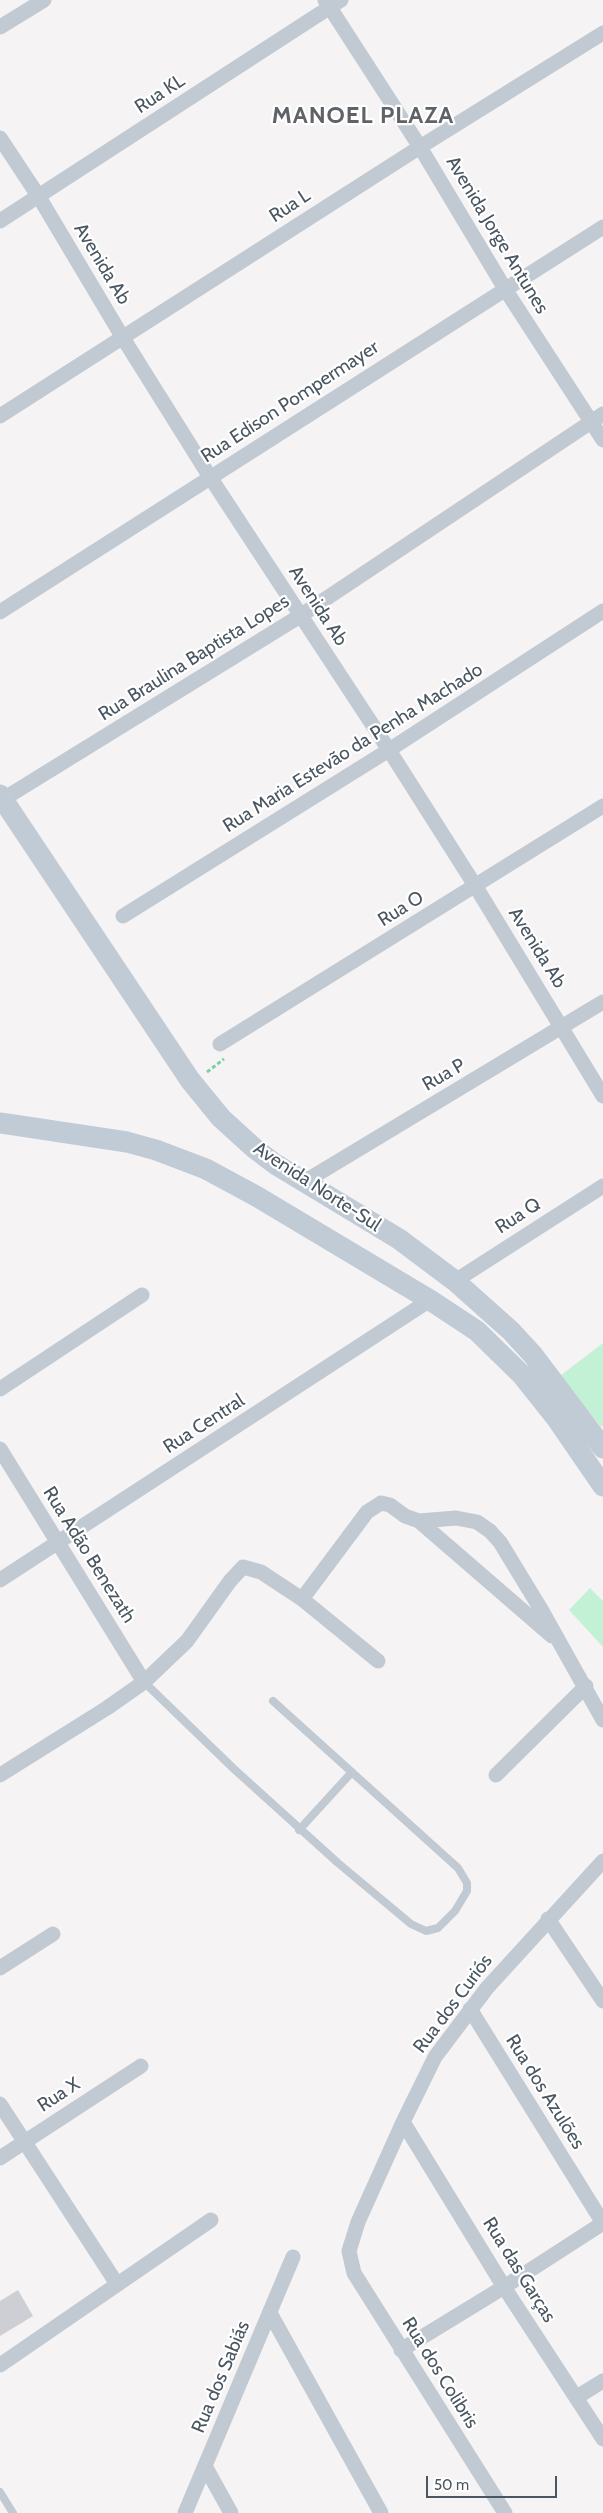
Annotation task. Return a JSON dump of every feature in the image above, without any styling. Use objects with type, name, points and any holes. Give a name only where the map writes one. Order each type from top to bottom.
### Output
[{"type":"main road","name":"Avenida Norte-Sul","points":[[1,798],[203,1098],[236,1133],[275,1164],[399,1239],[455,1280],[511,1331],[533,1355],[603,1448]]},
{"type":"main road","name":"Avenida Norte-Sul","points":[[0,1123],[126,1142],[206,1169],[256,1196],[430,1300],[477,1331],[522,1376],[556,1419],[603,1486]]},
{"type":"street","points":[[0,27],[44,0]]},
{"type":"street","name":"Avenida Jorge Antunes","points":[[332,2],[505,289],[597,418],[603,440]]},
{"type":"street","name":"Rua KL","points":[[0,221],[332,2]]},
{"type":"street","name":"Rua L","points":[[0,416],[420,146],[603,33]]},
{"type":"street","name":"Avenida Ab","points":[[0,138],[39,197],[123,338],[210,477],[389,750],[476,887],[603,1096]]},
{"type":"street","name":"Rua Edison Pompermayer","points":[[0,612],[603,227]]},
{"type":"street","name":"Rua Braulina Baptista Lopes","points":[[1,798],[300,616],[597,418]]},
{"type":"street","name":"Rua Maria Estevão da Penha Machado","points":[[123,916],[389,750],[603,611]]},
{"type":"street","name":"Rua O","points":[[220,1044],[476,887],[603,806]]},
{"type":"street","name":"Rua P","points":[[304,1182],[563,1028],[603,1002]]},
{"type":"street","name":"Rua Q","points":[[455,1280],[603,1186]]},
{"type":"street","points":[[0,1389],[142,1295]]},
{"type":"street","name":"Rua Central","points":[[0,1580],[430,1300]]},
{"type":"street","name":"Rua Adão Benezath","points":[[0,1449],[144,1682]]},
{"type":"street","points":[[302,1600],[367,1512],[381,1503],[390,1505],[405,1516],[419,1522],[561,1643]]},
{"type":"street","points":[[419,1522],[456,1518],[469,1519],[490,1531],[500,1542],[561,1643],[603,1720]]},
{"type":"street","points":[[0,1775],[107,1708],[144,1682],[186,1641],[230,1581],[243,1567],[260,1572],[302,1600],[378,1661]]},
{"type":"street","points":[[496,1775],[586,1686]]},
{"type":"street","name":"Rua dos Curiós","points":[[349,2251],[358,2222],[402,2122],[436,2057],[470,2009],[548,1919],[603,1861]]},
{"type":"street","points":[[548,1919],[603,2001]]},
{"type":"street","points":[[0,1968],[53,1934]]},
{"type":"street","name":"Rua dos Azulões","points":[[470,2009],[603,2223]]},
{"type":"street","name":"Rua X","points":[[0,2158],[141,2066]]},
{"type":"street","points":[[0,2104],[117,2284]]},
{"type":"street","name":"Rua das Garças","points":[[402,2122],[504,2287],[603,2439]]},
{"type":"street","points":[[0,2365],[211,2220]]},
{"type":"street","points":[[401,2350],[603,2223]]},
{"type":"street","name":"Rua dos Colibris","points":[[349,2251],[354,2273],[505,2513]]},
{"type":"street","name":"Rua dos Sabiás","points":[[185,2513],[293,2257]]},
{"type":"street","points":[[270,2313],[381,2513]]},
{"type":"street","points":[[577,2398],[603,2381]]},
{"type":"street","points":[[205,2466],[231,2513]]},
{"type":"lane","points":[[144,1682],[299,1830],[419,1928],[433,1930],[455,1911],[467,1891],[467,1882],[458,1868],[273,1701]]},
{"type":"lane","points":[[299,1830],[352,1772]]},
{"type":"lane","points":[[0,2492],[12,2513]]},
{"type":"path","points":[[192,1082],[228,1057],[220,1044]]},
{"type":"green space","points":[[603,1343],[603,1426],[601,1427],[560,1376]]},
{"type":"green space","points":[[590,1588],[603,1601],[603,1647],[569,1610]]},
{"type":"building","points":[[18,2290],[33,2316],[0,2336],[0,2301]]},
{"type":"district","name":"MANOEL PLAZA","points":[[363,116]]}]
